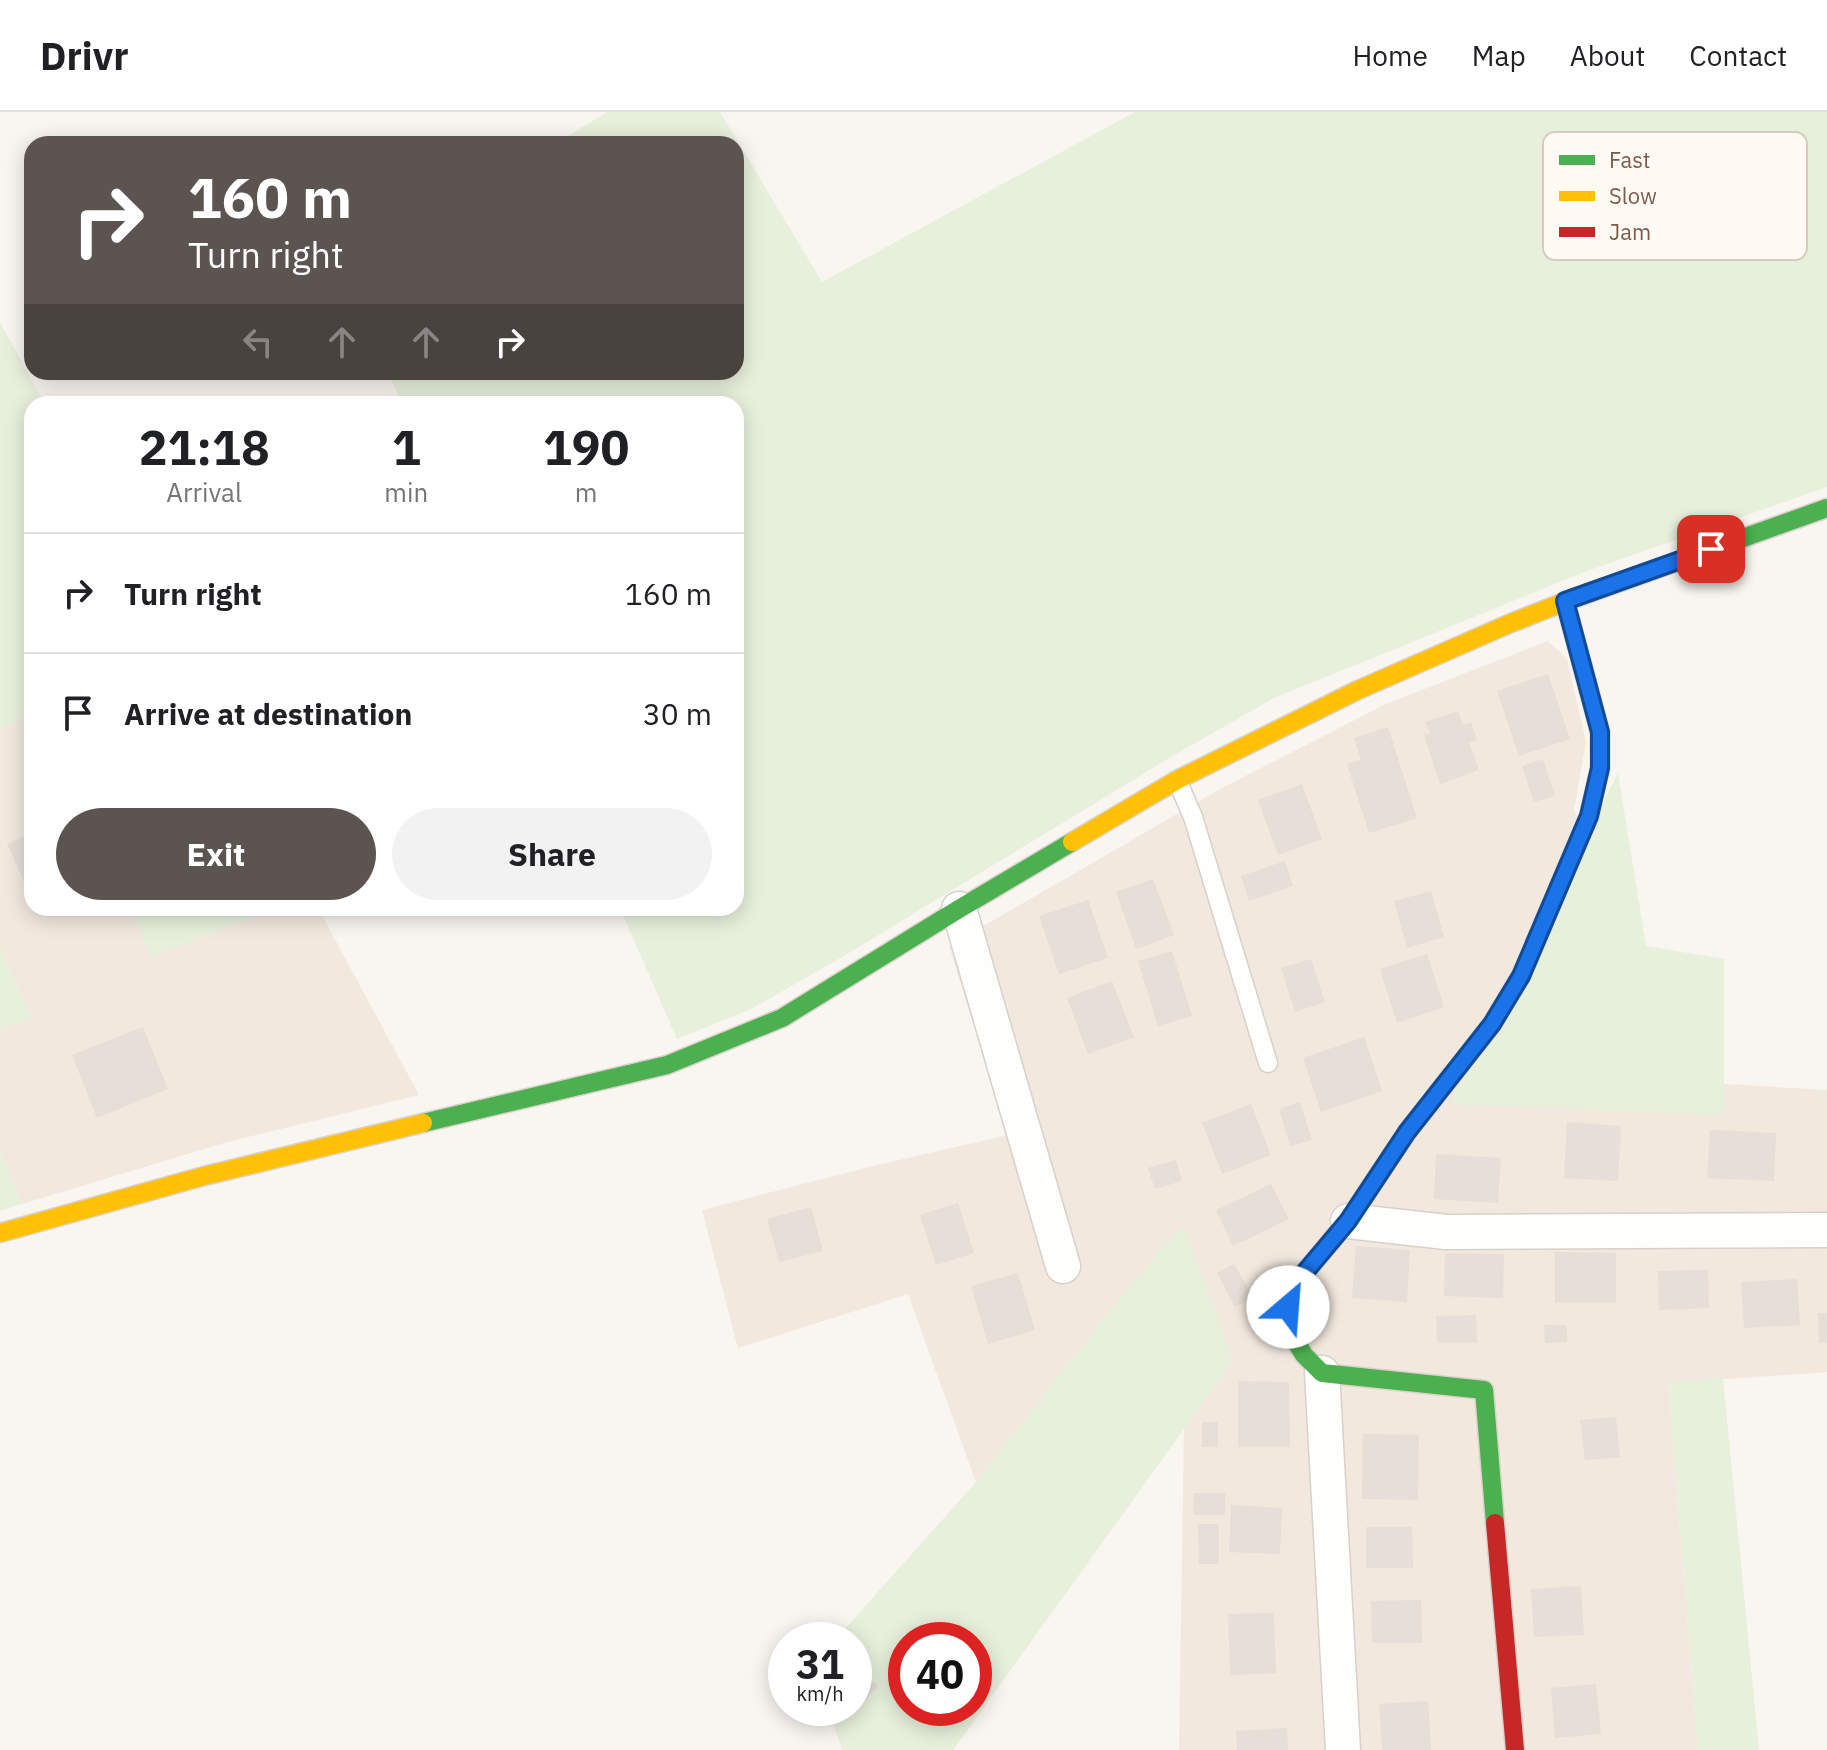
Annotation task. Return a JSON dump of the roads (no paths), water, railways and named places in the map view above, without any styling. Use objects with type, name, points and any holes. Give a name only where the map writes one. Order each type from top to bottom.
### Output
[{"type":"street","points":[[0,1233],[204,1176],[667,1065],[782,1018],[1177,780],[1358,690],[1565,601],[1827,508]]},
{"type":"street","points":[[1515,1750],[1484,1390],[1322,1373],[1304,1355],[1285,1324],[1290,1290],[1348,1221],[1407,1132],[1492,1024],[1521,976],[1589,816],[1600,768],[1600,732],[1565,601]]},
{"type":"street","points":[[959,909],[1063,1266]]},
{"type":"street","points":[[1348,1221],[1446,1232],[1827,1230]]},
{"type":"street","points":[[1322,1373],[1343,1750]]},
{"type":"lane","points":[[1177,780],[1193,817],[1268,1063]]}]
